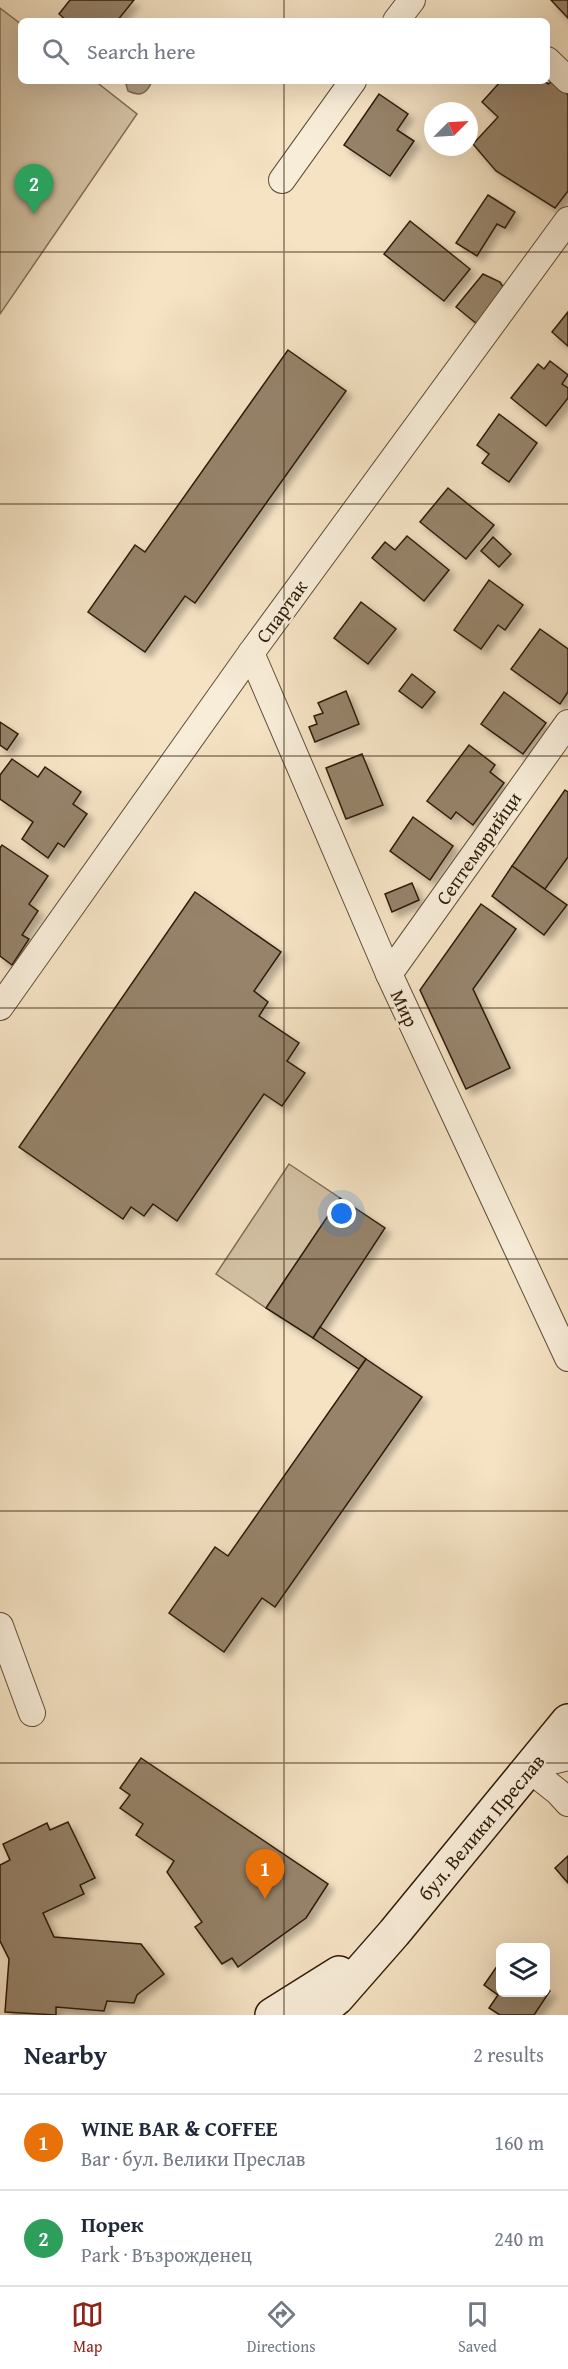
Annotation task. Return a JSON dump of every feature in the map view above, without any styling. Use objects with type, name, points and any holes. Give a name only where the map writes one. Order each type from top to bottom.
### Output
[{"type":"main road","name":"бул. Велики Преслав","points":[[329,2009],[568,1721]]},
{"type":"main road","name":"бул. Велики Преслав","points":[[272,2015],[334,1976],[394,1933]]},
{"type":"street","points":[[398,18],[412,0]]},
{"type":"street","points":[[550,63],[568,80]]},
{"type":"street","points":[[282,180],[351,84]]},
{"type":"street","name":"Спартак","points":[[0,1007],[251,653],[568,220]]},
{"type":"street","name":"Мир","points":[[251,653],[389,974],[568,1358]]},
{"type":"street","name":"Септемврийци","points":[[389,974],[568,723]]},
{"type":"street","points":[[0,1626],[32,1713]]},
{"type":"street","points":[[530,1768],[568,1757]]},
{"type":"street","points":[[530,1768],[568,1803]]},
{"type":"shaded area","points":[[0,8],[18,22],[18,84],[99,84],[137,114],[0,314]]},
{"type":"shaded area","points":[[126,84],[150,84],[148,89],[140,94],[128,91]]},
{"type":"shaded area","points":[[289,1164],[340,1198],[266,1308],[216,1274]]},
{"type":"building","points":[[70,0],[134,0],[119,18],[64,18],[59,14]]},
{"type":"building","points":[[551,0],[568,0],[568,18]]},
{"type":"building","points":[[555,80],[568,95],[568,191],[555,208],[496,171],[478,150],[478,139],[498,117],[482,102],[498,84],[550,84]]},
{"type":"building","points":[[379,94],[408,114],[397,130],[414,141],[390,176],[344,145]]},
{"type":"building","points":[[488,195],[515,212],[505,228],[497,224],[477,256],[456,243]]},
{"type":"building","points":[[410,221],[470,269],[444,301],[384,254]]},
{"type":"building","points":[[483,274],[500,282],[505,290],[477,324],[456,307]]},
{"type":"building","points":[[568,312],[568,346],[552,332]]},
{"type":"building","points":[[288,350],[346,391],[195,603],[185,596],[145,652],[88,612],[135,545],[145,552]]},
{"type":"building","points":[[550,361],[568,375],[562,384],[568,388],[568,398],[546,426],[511,398],[538,364],[544,369]]},
{"type":"building","points":[[499,414],[537,443],[509,482],[482,463],[489,454],[477,445]]},
{"type":"building","points":[[448,488],[494,525],[466,559],[420,522]]},
{"type":"building","points":[[407,536],[449,570],[424,601],[372,558],[385,542],[395,550]]},
{"type":"building","points":[[493,537],[511,554],[499,567],[481,551]]},
{"type":"building","points":[[489,580],[523,605],[505,630],[498,625],[481,649],[454,630]]},
{"type":"building","points":[[361,602],[396,629],[368,664],[334,638]]},
{"type":"building","points":[[540,629],[568,649],[568,692],[560,704],[511,669]]},
{"type":"building","points":[[412,674],[435,692],[422,708],[399,691]]},
{"type":"building","points":[[346,691],[359,724],[315,742],[309,727],[317,724],[314,716],[323,713],[318,703]]},
{"type":"building","points":[[504,692],[546,723],[523,754],[481,724]]},
{"type":"building","points":[[0,722],[18,734],[7,750],[0,745]]},
{"type":"building","points":[[469,745],[495,765],[490,772],[504,783],[473,825],[456,812],[451,819],[427,801]]},
{"type":"building","points":[[362,754],[383,805],[346,819],[326,768]]},
{"type":"building","points":[[12,759],[38,777],[45,767],[81,792],[73,804],[87,814],[64,847],[58,843],[48,858],[22,839],[33,822],[0,799],[0,775]]},
{"type":"building","points":[[565,790],[568,792],[568,857],[545,889],[512,866]]},
{"type":"building","points":[[413,817],[453,846],[430,880],[390,851]]},
{"type":"building","points":[[2,845],[48,876],[29,904],[38,911],[22,935],[29,939],[12,965],[0,956],[0,848]]},
{"type":"building","points":[[512,866],[567,905],[544,935],[492,896]]},
{"type":"building","points":[[412,883],[419,900],[392,912],[385,894]]},
{"type":"building","points":[[195,892],[281,952],[254,991],[268,1002],[259,1016],[299,1043],[287,1061],[305,1073],[282,1106],[264,1094],[177,1221],[153,1204],[144,1216],[131,1207],[123,1219],[19,1147]]},
{"type":"building","points":[[481,904],[516,929],[473,989],[510,1068],[466,1089],[420,990]]},
{"type":"building","points":[[340,1198],[385,1228],[313,1338],[266,1308]]},
{"type":"building","points":[[320,1327],[366,1359],[359,1369],[313,1338]]},
{"type":"building","points":[[366,1359],[422,1397],[275,1607],[262,1598],[224,1652],[169,1613],[215,1547],[228,1556]]},
{"type":"building","points":[[141,1758],[328,1884],[306,1918],[238,1967],[232,1958],[222,1964],[195,1927],[202,1922],[167,1872],[174,1861],[136,1835],[143,1824],[120,1808],[130,1795],[120,1788]]},
{"type":"building","points":[[68,1822],[95,1878],[80,1885],[84,1894],[43,1913],[54,1937],[141,1944],[164,1974],[137,1995],[134,2003],[107,2001],[104,2011],[56,2007],[56,2015],[5,2012],[9,1959],[0,1941],[0,1865],[10,1860],[3,1844],[47,1823],[50,1830]]},
{"type":"building","points":[[568,1856],[568,1883],[555,1868]]},
{"type":"building","points":[[496,1968],[496,1994],[484,1985]]},
{"type":"building","points":[[497,1997],[546,1997],[534,2015],[500,2015],[489,2008]]},
{"type":"place","name":"Порек","points":[[34,214]]},
{"type":"place","name":"WINE BAR & COFFEE","points":[[265,1899]]}]
